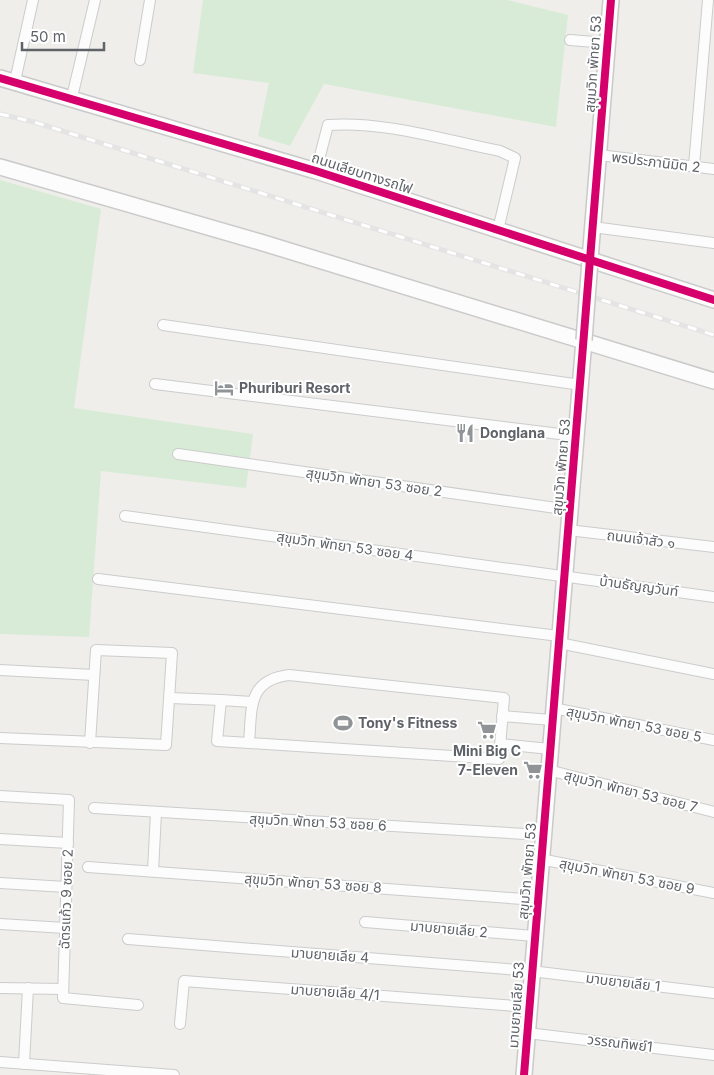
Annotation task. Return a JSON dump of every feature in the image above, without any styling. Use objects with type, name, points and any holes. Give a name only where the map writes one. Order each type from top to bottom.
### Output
[{"type":"street","points":[[7,79],[33,0]]},
{"type":"street","points":[[72,97],[95,0]]},
{"type":"street","points":[[140,60],[150,0]]},
{"type":"street","name":"สุขุมวิท พัทยา 53","points":[[534,936],[581,384],[611,0]]},
{"type":"street","points":[[694,166],[708,0]]},
{"type":"street","points":[[570,40],[607,44]]},
{"type":"street","name":"ถนนเลียบทางรถไฟ","points":[[7,79],[316,171],[714,300]]},
{"type":"street","points":[[316,171],[328,125],[354,123],[500,151],[515,158],[498,230]]},
{"type":"street","name":"พรประภานิมิต 2","points":[[599,155],[714,169]]},
{"type":"street","points":[[0,167],[714,380]]},
{"type":"street","points":[[593,227],[714,243]]},
{"type":"street","points":[[163,325],[581,384]]},
{"type":"street","points":[[155,384],[576,436]]},
{"type":"street","name":"สุขุมวิท พัทยา 53 ซอย 2","points":[[178,454],[570,510]]},
{"type":"street","name":"สุขุมวิท พัทยา 53 ซอย 4","points":[[125,516],[564,576]]},
{"type":"street","name":"ถนนเจ้าสัว ๑","points":[[568,530],[714,547]]},
{"type":"street","name":"บ้านธัญญวันท์","points":[[564,576],[714,597]]},
{"type":"street","points":[[98,579],[559,639],[714,674]]},
{"type":"street","points":[[0,738],[166,746],[172,653],[96,650],[90,742]]},
{"type":"street","points":[[0,670],[94,675]]},
{"type":"street","points":[[221,700],[217,741],[499,759],[504,698],[289,675],[278,677],[256,691],[252,702],[249,743]]},
{"type":"street","points":[[170,698],[252,702]]},
{"type":"street","name":"สุขุมวิท พัทยา 53 ซอย 5","points":[[502,716],[552,714],[714,740]]},
{"type":"street","points":[[500,744],[550,749]]},
{"type":"street","name":"สุขุมวิท พัทยา 53 ซอย 7","points":[[548,770],[714,812]]},
{"type":"street","name":"ฉัตรแก้ว 9 ซอย 2","points":[[0,796],[69,800],[63,994]]},
{"type":"street","name":"สุขุมวิท พัทยา 53 ซอย 6","points":[[94,808],[542,835]]},
{"type":"street","points":[[154,871],[156,812]]},
{"type":"street","points":[[0,839],[68,843]]},
{"type":"street","name":"สุขุมวิท พัทยา 53 ซอย 9","points":[[540,859],[714,893]]},
{"type":"street","name":"สุขุมวิท พัทยา 53 ซอย 8","points":[[88,867],[537,900]]},
{"type":"street","points":[[0,883],[66,887]]},
{"type":"street","name":"มาบยายเลีย 2","points":[[365,922],[534,936]]},
{"type":"street","points":[[0,924],[65,928]]},
{"type":"street","name":"มาบยายเลีย 53","points":[[524,1075],[534,936]]},
{"type":"street","name":"มาบยายเลีย 4","points":[[128,939],[531,971]]},
{"type":"street","name":"มาบยายเลีย 1","points":[[531,971],[714,993]]},
{"type":"street","name":"มาบยายเลีย 4/1","points":[[180,1024],[184,981],[529,1007]]},
{"type":"street","points":[[0,988],[28,988],[138,1004]]},
{"type":"street","points":[[24,1064],[28,988]]},
{"type":"street","name":"วรรณทิพย์1","points":[[527,1033],[714,1055]]},
{"type":"street","points":[[0,1062],[174,1075]]},
{"type":"green space","points":[[203,0],[507,0],[568,15],[556,127],[324,84],[290,146],[258,136],[269,83],[193,73]]},
{"type":"green space","points":[[0,180],[101,209],[74,408],[253,434],[246,488],[101,471],[89,637],[0,634]]},
{"type":"railway","points":[[0,114],[34,122],[714,335]]},
{"type":"cycle path","points":[[524,1075],[611,0]]},
{"type":"cycle path","points":[[0,78],[316,171],[714,300]]},
{"type":"place","name":"Phuriburi Resort","points":[[224,388]]},
{"type":"place","name":"Donglana","points":[[465,433]]},
{"type":"place","name":"Tony's Fitness","points":[[343,723]]},
{"type":"place","name":"Mini Big C","points":[[487,730]]},
{"type":"place","name":"7-Eleven","points":[[533,770]]}]
